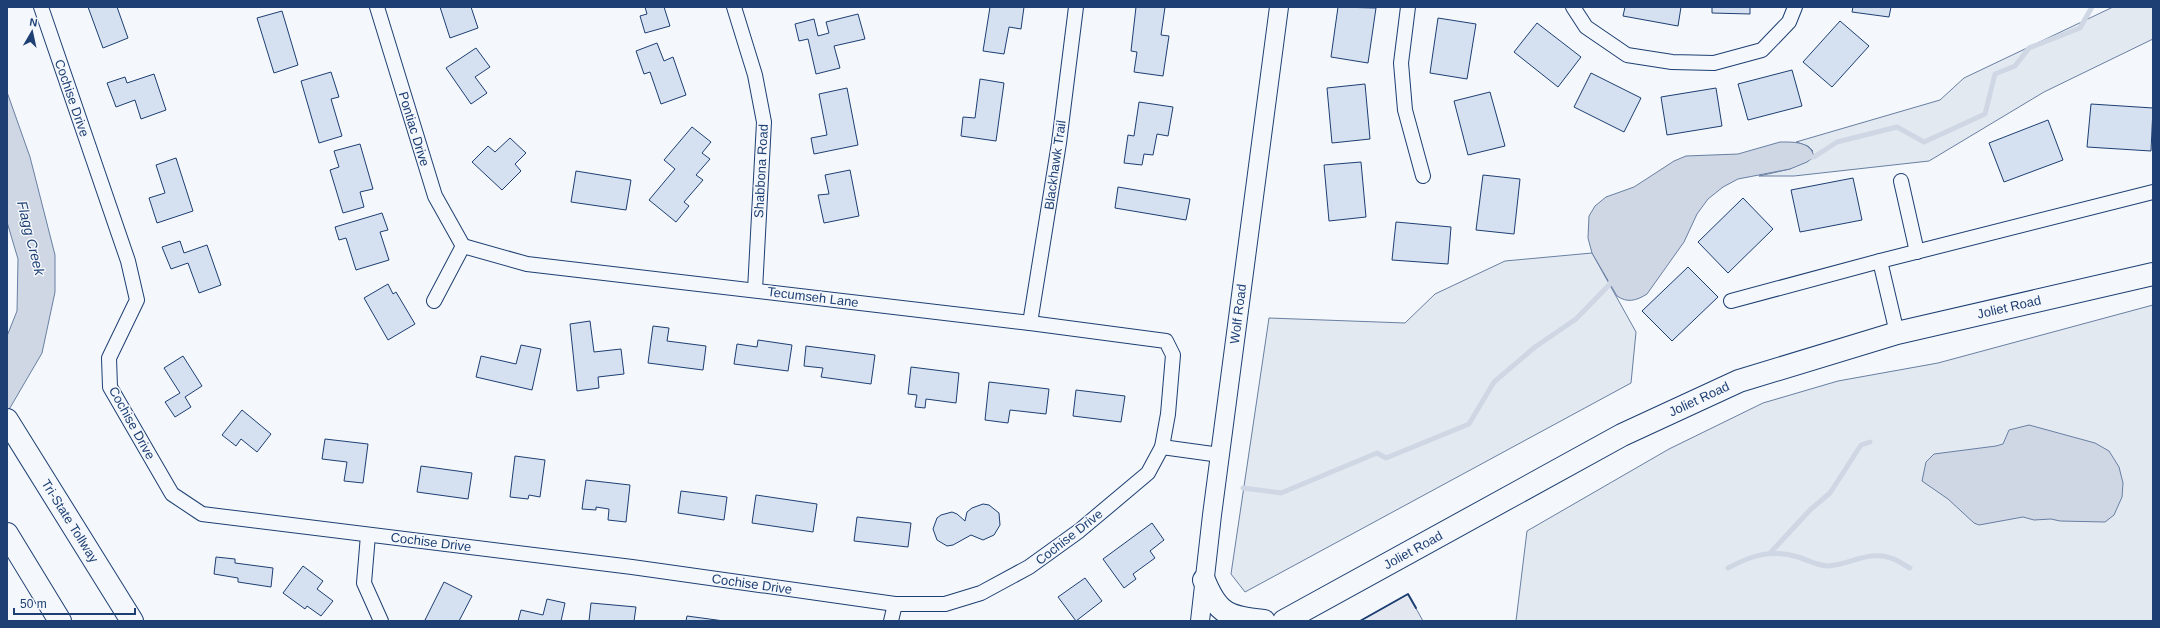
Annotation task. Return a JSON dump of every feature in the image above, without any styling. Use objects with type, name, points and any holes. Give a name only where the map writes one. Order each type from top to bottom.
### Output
[{"type":"main road","name":"Joliet Road","points":[[1284,621],[1622,435],[1739,381],[1897,333],[2153,274]]},
{"type":"main road","name":"Tri-State Tollway","points":[[7,420],[132,621]]},
{"type":"main road","points":[[7,534],[60,621]]},
{"type":"main road","points":[[1204,580],[1217,607],[1230,614],[1264,621]]},
{"type":"street","name":"Cochise Drive","points":[[42,7],[128,261],[137,300],[109,358],[110,387],[172,494],[202,514],[632,567],[895,604],[945,604],[981,592],[1029,567],[1079,531],[1148,473],[1162,447],[1168,414],[1173,356],[1166,341]]},
{"type":"street","name":"Pontiac Drive","points":[[377,7],[435,196],[463,246]]},
{"type":"street","name":"Shabbona Road","points":[[734,7],[755,75],[764,122],[755,290]]},
{"type":"street","name":"Blackhawk Trail","points":[[1030,323],[1059,143],[1076,7]]},
{"type":"street","name":"Wolf Road","points":[[1200,621],[1220,455],[1279,7]]},
{"type":"street","points":[[1408,7],[1401,63],[1405,110],[1423,176]]},
{"type":"street","points":[[1573,7],[1586,27],[1627,55],[1672,62],[1707,63],[1714,63],[1762,50],[1789,22],[1795,7]]},
{"type":"street","points":[[1901,181],[1917,252]]},
{"type":"street","points":[[1731,301],[1880,261],[2153,192]]},
{"type":"street","points":[[434,301],[463,246]]},
{"type":"street","name":"Tecumseh Lane","points":[[463,246],[527,264],[1030,323],[1166,341]]},
{"type":"street","points":[[1880,261],[1897,333]]},
{"type":"street","points":[[1162,447],[1220,455]]},
{"type":"street","points":[[368,535],[364,584],[381,621]]},
{"type":"street","points":[[891,621],[895,604]]},
{"type":"shaded area","points":[[2113,7],[2153,7],[2153,39],[2044,92],[1929,161],[1794,176],[1759,176],[1790,169],[1813,151],[1808,146],[1796,142],[1940,100],[1964,78]]},
{"type":"shaded area","points":[[1592,253],[1636,332],[1631,383],[1245,592],[1231,574],[1269,318],[1405,323],[1435,294],[1505,261]]},
{"type":"shaded area","points":[[2153,305],[2153,621],[1516,621],[1527,531],[1669,449],[1763,403],[1838,381],[1938,363]]},
{"type":"shaded area","points":[[1408,594],[1423,621],[1360,621]]},
{"type":"water","name":"Flagg Creek","points":[[7,92],[30,157],[55,255],[55,292],[42,353],[7,413],[7,336],[17,311],[18,259],[7,222]]},
{"type":"water","points":[[1780,142],[1805,145],[1812,152],[1814,157],[1807,162],[1790,169],[1738,179],[1723,187],[1708,199],[1697,214],[1684,242],[1647,294],[1632,300],[1624,300],[1617,296],[1592,253],[1588,238],[1589,216],[1595,206],[1606,197],[1634,187],[1674,161],[1686,156],[1738,154]]},
{"type":"water","points":[[2029,425],[2095,443],[2109,451],[2119,467],[2123,483],[2122,497],[2114,515],[2105,522],[2060,521],[2051,519],[2034,520],[2023,517],[1979,525],[1974,523],[1948,499],[1922,481],[1926,462],[1934,454],[2003,444],[2009,430]]},
{"type":"building","points":[[88,7],[117,7],[128,38],[103,48]]},
{"type":"building","points":[[440,7],[471,7],[478,28],[450,38]]},
{"type":"building","points":[[645,7],[664,7],[670,26],[645,33],[640,16],[647,14]]},
{"type":"building","points":[[990,7],[1024,7],[1021,29],[1009,27],[1004,54],[983,51]]},
{"type":"building","points":[[1136,7],[1165,7],[1161,35],[1169,36],[1163,76],[1134,72],[1137,52],[1131,51]]},
{"type":"building","points":[[1338,7],[1376,8],[1368,63],[1331,57]]},
{"type":"building","points":[[1625,7],[1681,7],[1678,26],[1623,16]]},
{"type":"building","points":[[1712,7],[1750,7],[1750,14],[1712,13]]},
{"type":"building","points":[[1853,7],[1891,7],[1889,17],[1852,12]]},
{"type":"building","points":[[282,11],[298,65],[274,73],[257,18]]},
{"type":"building","points":[[858,14],[865,39],[834,46],[840,68],[816,74],[808,39],[799,41],[795,24],[814,19],[818,36],[829,33],[826,22]]},
{"type":"building","points":[[1438,18],[1476,24],[1467,79],[1430,73]]},
{"type":"building","points":[[1840,21],[1869,46],[1832,87],[1803,62]]},
{"type":"building","points":[[1537,23],[1581,57],[1558,87],[1514,52]]},
{"type":"building","points":[[657,43],[664,61],[673,57],[686,95],[661,104],[650,72],[644,74],[636,51]]},
{"type":"building","points":[[476,48],[490,67],[475,77],[487,93],[471,104],[446,68]]},
{"type":"building","points":[[1792,70],[1802,106],[1748,120],[1738,84]]},
{"type":"building","points":[[331,72],[339,97],[331,99],[342,136],[319,143],[301,81]]},
{"type":"building","points":[[1591,73],[1641,98],[1624,132],[1574,107]]},
{"type":"building","points":[[154,74],[166,110],[141,119],[135,100],[116,107],[107,83],[125,77],[127,83]]},
{"type":"building","points":[[980,79],[1004,83],[996,141],[961,136],[963,117],[975,118]]},
{"type":"building","points":[[1365,84],[1370,139],[1332,143],[1327,88]]},
{"type":"building","points":[[847,88],[858,145],[814,154],[811,138],[827,135],[819,94]]},
{"type":"building","points":[[1716,88],[1722,126],[1667,135],[1661,97]]},
{"type":"building","points":[[1490,92],[1505,146],[1468,155],[1454,101]]},
{"type":"building","points":[[1139,102],[1173,107],[1168,136],[1157,134],[1153,155],[1144,154],[1142,165],[1124,163],[1128,135],[1134,136]]},
{"type":"building","points":[[2091,104],[2153,108],[2151,151],[2087,147]]},
{"type":"building","points":[[2048,120],[2063,160],[2004,182],[1989,143]]},
{"type":"building","points":[[692,127],[711,142],[702,153],[710,159],[696,175],[703,180],[684,202],[689,206],[676,222],[649,200],[675,169],[664,160]]},
{"type":"building","points":[[510,138],[526,153],[515,164],[521,171],[502,190],[472,162],[488,146],[495,152]]},
{"type":"building","points":[[360,144],[373,189],[360,192],[364,207],[343,213],[330,170],[339,167],[334,151]]},
{"type":"building","points":[[176,158],[193,211],[157,223],[149,198],[165,193],[156,165]]},
{"type":"building","points":[[1361,162],[1366,217],[1329,221],[1324,165]]},
{"type":"building","points":[[850,170],[859,216],[824,223],[818,195],[829,194],[825,175]]},
{"type":"building","points":[[576,171],[631,180],[626,210],[571,202]]},
{"type":"building","points":[[1483,175],[1520,179],[1514,234],[1476,230]]},
{"type":"building","points":[[1853,178],[1862,220],[1800,232],[1791,190]]},
{"type":"building","points":[[1118,187],[1190,199],[1186,220],[1115,208]]},
{"type":"building","points":[[1743,198],[1773,229],[1728,273],[1698,242]]},
{"type":"building","points":[[382,213],[388,230],[380,232],[389,260],[356,270],[346,238],[339,240],[335,227]]},
{"type":"building","points":[[1396,222],[1451,227],[1448,264],[1392,260]]},
{"type":"building","points":[[180,241],[184,253],[207,245],[221,285],[199,293],[188,263],[171,269],[162,247]]},
{"type":"building","points":[[1688,267],[1718,297],[1672,341],[1642,311]]},
{"type":"building","points":[[388,284],[393,294],[396,292],[415,324],[388,340],[364,298]]},
{"type":"building","points":[[590,321],[594,352],[621,349],[624,374],[598,377],[599,388],[577,391],[570,324]]},
{"type":"building","points":[[653,326],[669,328],[667,341],[706,346],[703,370],[648,363]]},
{"type":"building","points":[[758,340],[792,345],[788,371],[734,364],[737,344],[757,347]]},
{"type":"building","points":[[521,345],[541,349],[532,390],[476,377],[481,356],[516,364]]},
{"type":"building","points":[[806,346],[875,355],[871,384],[821,377],[823,368],[804,366]]},
{"type":"building","points":[[183,356],[202,386],[185,397],[191,407],[175,417],[165,402],[180,393],[164,368]]},
{"type":"building","points":[[911,367],[959,373],[956,403],[926,399],[925,408],[915,407],[917,395],[908,394]]},
{"type":"building","points":[[989,382],[1049,389],[1046,414],[1010,410],[1008,423],[985,420]]},
{"type":"building","points":[[1076,390],[1125,396],[1121,422],[1073,416]]},
{"type":"building","points":[[242,410],[271,434],[257,452],[241,439],[236,446],[222,435]]},
{"type":"building","points":[[325,439],[368,444],[363,483],[344,481],[347,462],[322,459]]},
{"type":"building","points":[[515,456],[545,460],[540,497],[529,495],[528,499],[510,497]]},
{"type":"building","points":[[421,466],[472,473],[468,499],[417,492]]},
{"type":"building","points":[[586,480],[630,485],[626,522],[608,520],[609,509],[596,507],[596,510],[582,509]]},
{"type":"building","points":[[681,491],[727,497],[724,520],[678,513]]},
{"type":"building","points":[[756,495],[817,504],[813,532],[752,523]]},
{"type":"building","points":[[983,504],[989,505],[999,513],[1000,525],[994,535],[983,540],[971,535],[953,545],[947,546],[937,540],[933,529],[937,518],[941,515],[952,512],[957,514],[965,521],[967,512],[972,508]]},
{"type":"building","points":[[857,517],[911,523],[908,547],[854,541]]},
{"type":"building","points":[[1152,523],[1164,540],[1150,551],[1155,558],[1133,574],[1136,579],[1124,588],[1103,559]]},
{"type":"building","points":[[216,557],[235,559],[235,563],[273,568],[271,587],[238,582],[238,578],[214,574]]},
{"type":"building","points":[[303,566],[323,581],[317,589],[333,601],[321,616],[307,606],[305,609],[283,593]]},
{"type":"building","points":[[1085,578],[1102,601],[1076,621],[1058,597]]},
{"type":"building","points":[[444,582],[472,596],[459,621],[425,620]]},
{"type":"building","points":[[547,599],[565,603],[561,621],[518,621],[521,610],[543,615]]},
{"type":"building","points":[[591,603],[636,607],[634,621],[589,621]]},
{"type":"building","points":[[687,616],[724,621],[686,621]]},
{"type":"waterway","points":[[1808,157],[1814,157],[1837,142],[1897,127],[1924,142],[1985,114],[1995,74],[2015,66],[2029,48],[2080,28],[2092,7]]},
{"type":"waterway","points":[[1243,488],[1281,493],[1377,453],[1386,458],[1469,424],[1494,382],[1535,347],[1576,319],[1610,284],[1612,279]]},
{"type":"waterway","points":[[1771,552],[1810,510],[1830,493],[1861,445],[1870,442]]},
{"type":"waterway","points":[[1728,568],[1754,557],[1771,554],[1798,557],[1824,566],[1836,565],[1867,557],[1883,556],[1899,561],[1910,568]]},
{"type":"wall","points":[[1360,621],[1408,594],[1416,608]]}]
